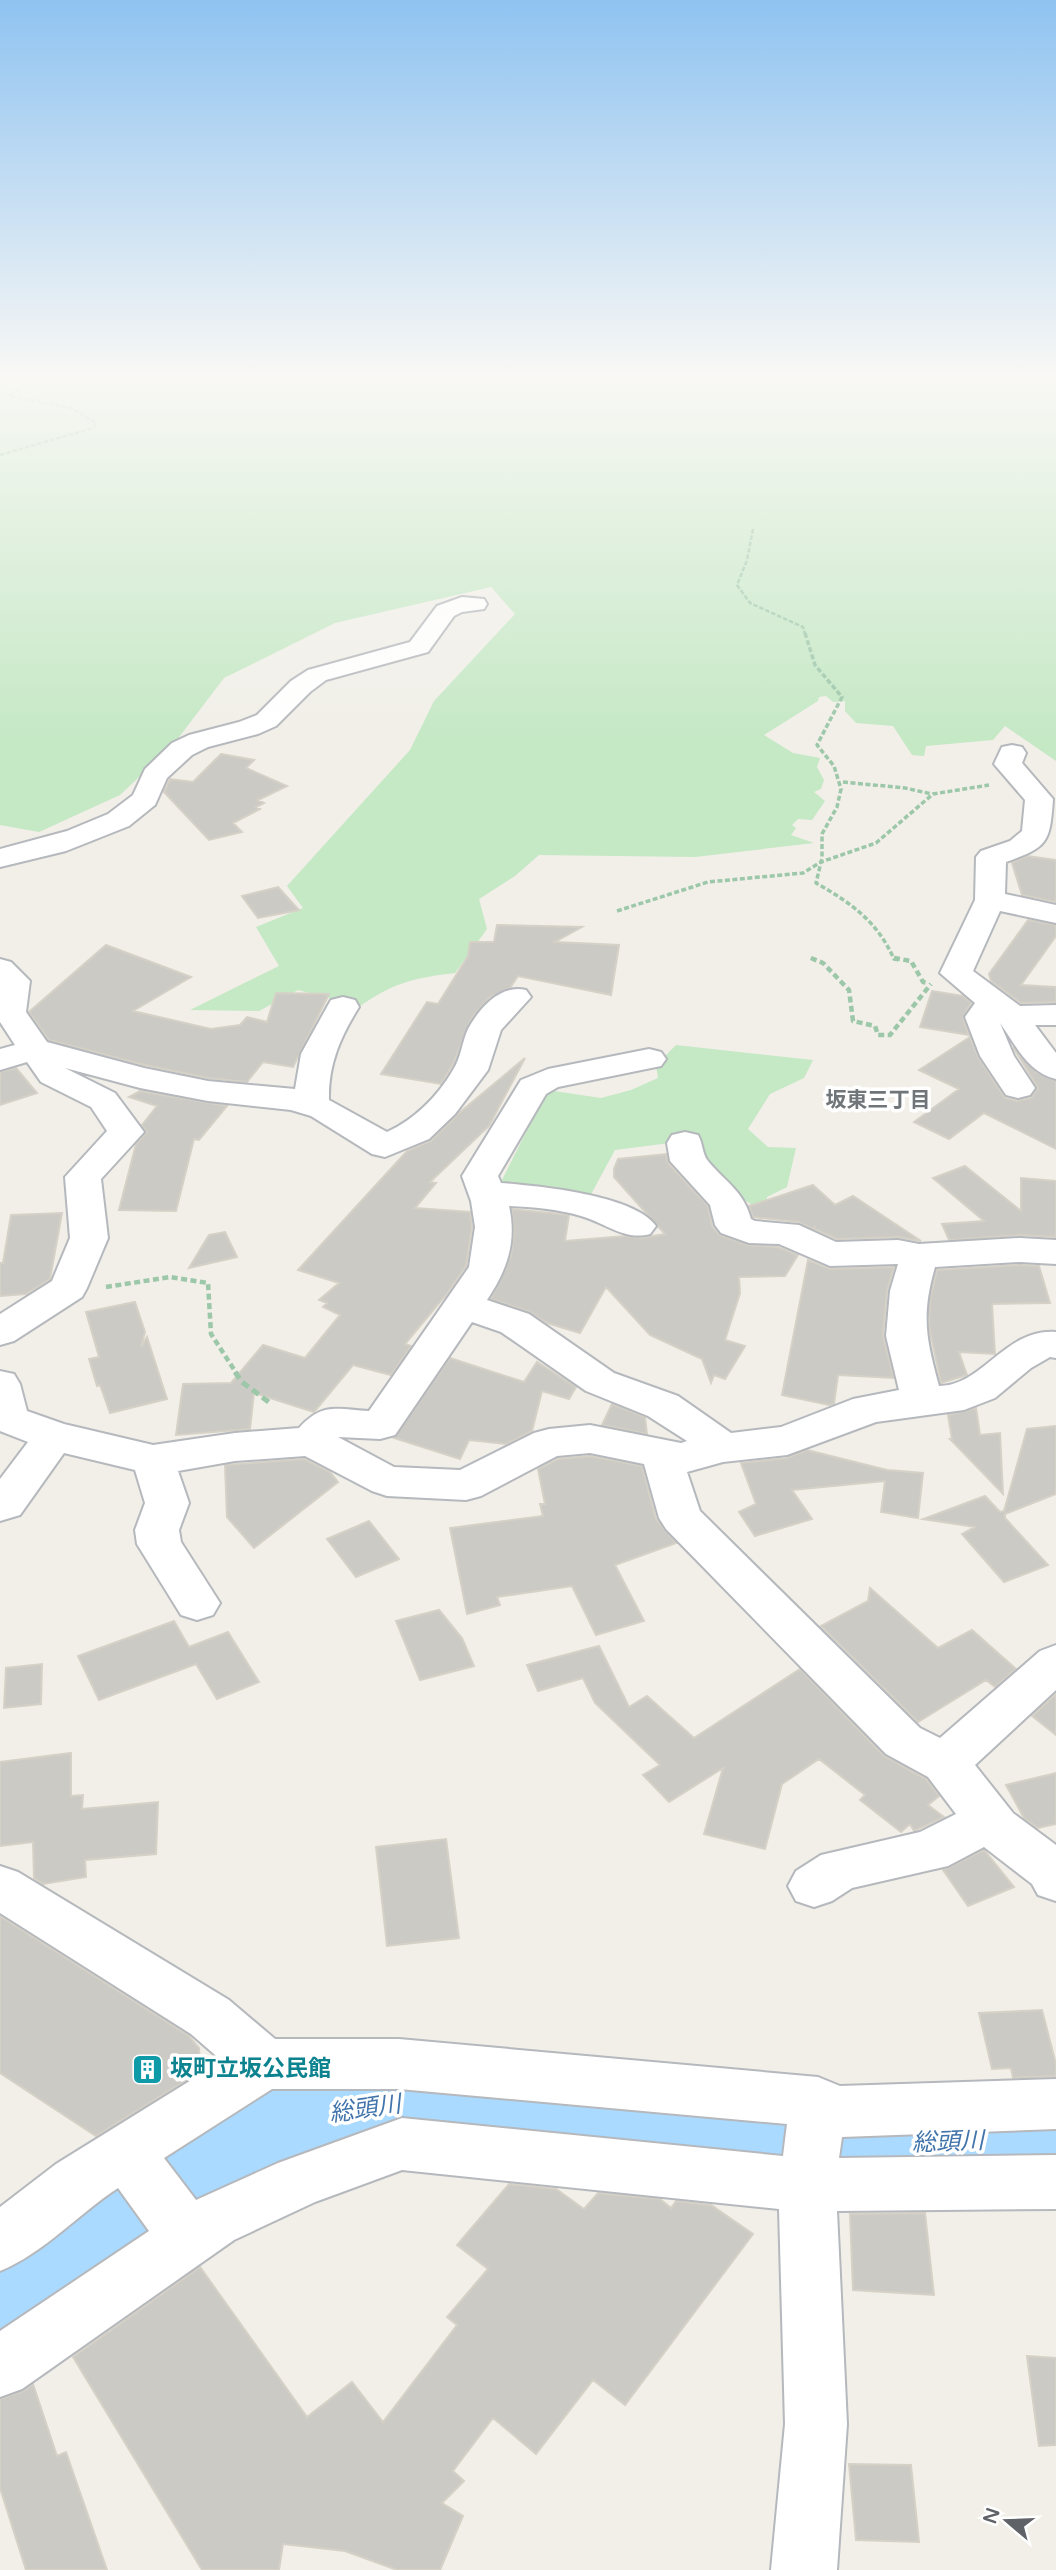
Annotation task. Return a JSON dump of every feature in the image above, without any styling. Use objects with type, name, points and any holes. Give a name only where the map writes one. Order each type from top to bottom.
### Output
[{"type":"street","points":[[0,858],[30,853],[58,842],[85,837],[128,814],[146,799],[153,778],[183,748],[259,725],[279,713],[291,694],[317,675],[419,647],[445,609],[453,605],[475,604]]},
{"type":"street","points":[[1016,766],[1039,799],[1036,834],[1020,847],[991,857],[990,900],[956,973],[1005,1011],[1042,1059],[1056,1069]]},
{"type":"street","points":[[990,900],[1056,914]]},
{"type":"street","points":[[0,969],[14,981],[10,1012],[53,1075],[103,1100],[126,1132],[83,1177],[89,1238],[68,1288],[0,1332]]},
{"type":"street","points":[[0,1060],[37,1049],[140,1078],[208,1091],[296,1100],[323,1109],[385,1146],[417,1132],[443,1107],[471,1070],[485,1029],[497,1013],[516,997]]},
{"type":"street","points":[[312,1106],[311,1076],[321,1043],[343,1007]]},
{"type":"street","points":[[1018,1088],[997,1056],[981,1017],[983,1012],[1056,1015]]},
{"type":"street","points":[[311,1441],[327,1423],[380,1425],[463,1306],[489,1264],[495,1223],[480,1176],[533,1087],[548,1079],[649,1059]]},
{"type":"street","points":[[685,1143],[688,1161],[728,1202],[734,1225],[749,1232],[786,1233],[830,1254],[898,1252],[919,1256],[1020,1250],[1056,1252]]},
{"type":"street","points":[[487,1193],[542,1197],[593,1208],[637,1226]]},
{"type":"street","points":[[919,1256],[909,1291],[906,1336],[922,1400]]},
{"type":"street","points":[[463,1306],[515,1322],[600,1382],[663,1406],[700,1430],[704,1453]]},
{"type":"street","points":[[1031,1847],[945,1763],[903,1741],[681,1518],[664,1467],[667,1460],[787,1441],[868,1409],[922,1400],[950,1400],[981,1388],[1043,1344],[1056,1345]]},
{"type":"street","points":[[0,1384],[9,1419],[54,1436],[153,1460],[235,1447],[311,1441],[387,1481],[466,1485],[549,1443],[590,1439],[704,1453]]},
{"type":"street","points":[[0,1506],[5,1504],[54,1436]]},
{"type":"street","points":[[153,1460],[167,1503],[158,1530],[159,1544],[197,1603]]},
{"type":"street","points":[[945,1763],[1056,1663]]},
{"type":"street","points":[[814,1886],[839,1870],[930,1851],[1031,1847]]},
{"type":"street","points":[[0,1887],[210,2017],[264,2064]]},
{"type":"street","points":[[0,2243],[76,2183],[264,2064],[399,2064],[818,2102],[828,2112],[1056,2104]]},
{"type":"street","points":[[804,2570],[816,2424],[807,2185],[818,2102]]},
{"type":"street","points":[[0,2367],[213,2221],[298,2182],[402,2144],[807,2185],[1056,2182]]},
{"type":"street","points":[[125,2152],[189,2238]]},
{"type":"path","points":[[752,530],[747,560],[737,585],[750,603],[803,627],[815,665],[842,697],[817,745],[833,762],[843,782],[838,806],[824,827],[820,840],[821,862],[816,872],[816,883],[859,906],[885,935],[894,959],[911,961],[923,982],[931,984],[890,1035],[878,1035],[875,1026],[853,1021],[849,990],[823,963],[811,958]]},
{"type":"path","points":[[617,911],[708,883],[803,873],[821,862],[876,843],[933,794],[1016,766]]},
{"type":"path","points":[[843,782],[905,788],[933,794]]},
{"type":"path","points":[[68,1288],[124,1285],[172,1277],[194,1277],[208,1283],[211,1334],[242,1382],[270,1403]]},
{"type":"green space","points":[[0,498],[1056,498],[1056,761],[1005,726],[993,740],[926,746],[924,756],[912,755],[893,726],[856,723],[845,711],[845,701],[833,702],[826,696],[819,697],[818,701],[764,735],[793,753],[820,758],[817,767],[824,780],[821,789],[814,792],[825,801],[812,820],[798,819],[792,825],[796,828],[791,835],[814,843],[695,857],[539,855],[515,876],[479,899],[487,929],[455,973],[405,982],[360,1006],[298,990],[259,1011],[190,1010],[279,966],[256,927],[303,908],[287,886],[410,750],[434,701],[515,614],[491,587],[335,623],[224,678],[173,745],[120,795],[39,832],[0,825]]},
{"type":"green space","points":[[676,1045],[813,1060],[804,1078],[770,1094],[748,1129],[768,1147],[796,1148],[787,1187],[767,1197],[765,1212],[744,1200],[702,1162],[693,1140],[615,1150],[589,1198],[499,1186],[547,1090],[601,1098],[631,1090],[658,1078],[656,1065]]},
{"type":"building","points":[[221,754],[254,760],[246,768],[287,786],[258,800],[264,803],[256,807],[260,809],[233,823],[242,832],[209,840],[164,792],[170,779],[193,782]]},
{"type":"building","points":[[1027,856],[1056,860],[1056,902],[1022,895],[1012,863]]},
{"type":"building","points":[[278,887],[299,910],[258,918],[242,896]]},
{"type":"building","points":[[1028,920],[1056,925],[1056,936],[1021,985],[1056,987],[1056,1002],[1021,1003],[991,981],[989,974]]},
{"type":"building","points":[[497,925],[582,927],[555,942],[619,945],[611,995],[518,976],[510,988],[490,997],[471,1019],[453,1064],[441,1084],[381,1074],[427,1002],[438,1004],[468,956],[470,942],[494,942]]},
{"type":"building","points":[[106,945],[191,977],[133,1011],[211,1029],[240,1025],[247,1017],[267,1022],[276,993],[329,994],[293,1067],[263,1062],[247,1082],[208,1078],[145,1065],[49,1040],[29,1012]]},
{"type":"building","points":[[932,991],[963,996],[971,1003],[963,1018],[969,1035],[920,1027]]},
{"type":"building","points":[[970,1037],[978,1057],[1005,1098],[1017,1101],[1031,1098],[1038,1088],[1013,1047],[1036,1072],[1056,1081],[1056,1149],[984,1113],[949,1139],[914,1122],[959,1089],[919,1070]]},
{"type":"building","points":[[525,1058],[489,1126],[430,1182],[436,1183],[415,1208],[470,1212],[472,1227],[466,1266],[446,1295],[405,1344],[411,1346],[391,1375],[353,1365],[314,1412],[254,1393],[250,1429],[176,1435],[183,1384],[231,1383],[263,1345],[305,1358],[340,1315],[323,1307],[327,1303],[319,1300],[339,1283],[298,1270],[407,1151],[431,1141],[459,1113]]},
{"type":"building","points":[[16,1068],[37,1093],[0,1105],[0,1072]]},
{"type":"building","points":[[140,1091],[227,1106],[199,1140],[194,1139],[176,1211],[119,1210],[136,1144],[147,1132],[142,1125],[157,1106],[129,1097]]},
{"type":"building","points":[[666,1154],[668,1163],[708,1206],[712,1226],[719,1235],[748,1245],[778,1247],[798,1255],[785,1276],[739,1277],[740,1293],[725,1340],[745,1346],[725,1379],[714,1375],[711,1383],[702,1359],[650,1335],[606,1287],[580,1333],[547,1323],[530,1312],[491,1299],[511,1256],[514,1232],[512,1209],[569,1215],[565,1241],[626,1236],[641,1238],[665,1234],[614,1177],[614,1169],[618,1159]]},
{"type":"building","points":[[965,1166],[1021,1211],[1021,1178],[1056,1181],[1056,1237],[1020,1235],[949,1240],[942,1224],[984,1221],[933,1178]]},
{"type":"building","points":[[813,1185],[835,1205],[853,1196],[921,1241],[898,1237],[837,1239],[814,1229],[815,1226],[813,1229],[799,1222],[753,1217],[749,1206]]},
{"type":"building","points":[[62,1213],[50,1279],[26,1294],[0,1296],[0,1263],[3,1263],[11,1215]]},
{"type":"building","points":[[225,1232],[237,1257],[189,1268],[209,1235]]},
{"type":"building","points":[[808,1260],[830,1269],[894,1267],[887,1291],[883,1336],[894,1378],[838,1375],[834,1404],[829,1405],[782,1395]]},
{"type":"building","points":[[1039,1266],[1050,1303],[992,1304],[995,1354],[959,1352],[967,1375],[941,1383],[929,1327],[930,1300],[937,1270]]},
{"type":"building","points":[[135,1302],[145,1332],[141,1347],[147,1337],[167,1399],[110,1413],[100,1385],[97,1386],[89,1359],[99,1357],[86,1312]]},
{"type":"building","points":[[450,1358],[524,1382],[537,1362],[576,1387],[569,1399],[542,1391],[532,1431],[506,1444],[469,1440],[460,1459],[394,1438]]},
{"type":"building","points":[[612,1404],[645,1417],[647,1434],[602,1425]]},
{"type":"building","points":[[976,1408],[980,1435],[1000,1433],[1003,1494],[950,1439],[948,1415]]},
{"type":"building","points":[[1056,1426],[1056,1494],[1005,1514],[1005,1518],[1048,1565],[1004,1582],[962,1534],[975,1527],[923,1519],[985,1496],[1000,1512],[1004,1511],[1027,1429]]},
{"type":"building","points":[[807,1450],[887,1470],[923,1473],[918,1518],[881,1512],[885,1481],[792,1490],[812,1519],[755,1536],[739,1512],[756,1504],[741,1463],[787,1458]]},
{"type":"building","points":[[590,1456],[642,1466],[656,1519],[676,1543],[615,1565],[644,1621],[596,1635],[572,1586],[497,1597],[500,1605],[467,1614],[450,1528],[543,1516],[540,1504],[545,1504],[538,1469],[558,1459]]},
{"type":"building","points":[[304,1459],[330,1472],[338,1482],[254,1548],[227,1517],[225,1465]]},
{"type":"building","points":[[369,1521],[399,1559],[356,1577],[327,1539]]},
{"type":"building","points":[[870,1588],[938,1648],[972,1630],[1016,1669],[995,1687],[986,1680],[918,1722],[821,1626],[868,1601]]},
{"type":"building","points":[[439,1610],[462,1638],[474,1666],[420,1680],[396,1621]]},
{"type":"building","points":[[174,1621],[189,1647],[228,1632],[259,1682],[217,1699],[196,1664],[99,1700],[78,1656]]},
{"type":"building","points":[[599,1646],[629,1707],[647,1696],[694,1738],[800,1669],[884,1756],[926,1779],[939,1796],[928,1805],[944,1817],[914,1831],[910,1824],[901,1832],[860,1800],[865,1795],[819,1759],[782,1784],[765,1849],[704,1834],[723,1768],[669,1802],[643,1775],[660,1765],[595,1703],[583,1678],[538,1691],[527,1665]]},
{"type":"building","points":[[42,1664],[41,1704],[4,1708],[6,1668]]},
{"type":"building","points":[[1056,1694],[1056,1735],[1032,1716]]},
{"type":"building","points":[[71,1753],[71,1796],[83,1795],[82,1809],[158,1802],[156,1854],[85,1860],[86,1877],[43,1884],[34,1878],[33,1842],[0,1846],[0,1762]]},
{"type":"building","points":[[1056,1773],[1056,1824],[1038,1828],[1024,1818],[1006,1785]]},
{"type":"building","points":[[446,1839],[459,1938],[387,1946],[376,1847]]},
{"type":"building","points":[[984,1850],[1014,1887],[968,1906],[943,1870]]},
{"type":"building","points":[[0,1916],[189,2036],[199,2048],[200,2061],[193,2076],[96,2136],[0,2073]]},
{"type":"building","points":[[1042,2010],[1056,2064],[1056,2076],[1013,2078],[1011,2068],[992,2069],[979,2013]]},
{"type":"building","points":[[509,2184],[556,2189],[584,2209],[598,2193],[660,2199],[671,2208],[676,2201],[711,2205],[753,2234],[625,2405],[593,2380],[536,2454],[493,2418],[453,2471],[464,2481],[442,2503],[463,2516],[440,2570],[397,2570],[345,2551],[283,2544],[279,2570],[202,2570],[73,2357],[200,2267],[307,2417],[352,2382],[383,2422],[457,2325],[447,2317],[488,2269],[457,2245]]},
{"type":"building","points":[[925,2213],[934,2295],[853,2290],[850,2214]]},
{"type":"building","points":[[1027,2356],[1056,2358],[1056,2445],[1039,2446]]},
{"type":"building","points":[[33,2384],[57,2456],[66,2452],[107,2570],[26,2570],[0,2488],[0,2399],[23,2391]]},
{"type":"building","points":[[849,2464],[911,2465],[919,2542],[856,2540]]},
{"type":"waterway","name":"総頭川","points":[[0,2299],[63,2251],[193,2161],[315,2116],[403,2101],[780,2141]]},
{"type":"waterway","name":"総頭川","points":[[841,2145],[1056,2138]]},
{"type":"place","name":"坂町立坂公民館","points":[[147,2069]]},
{"type":"district","name":"坂東三丁目","points":[[878,1100]]}]
